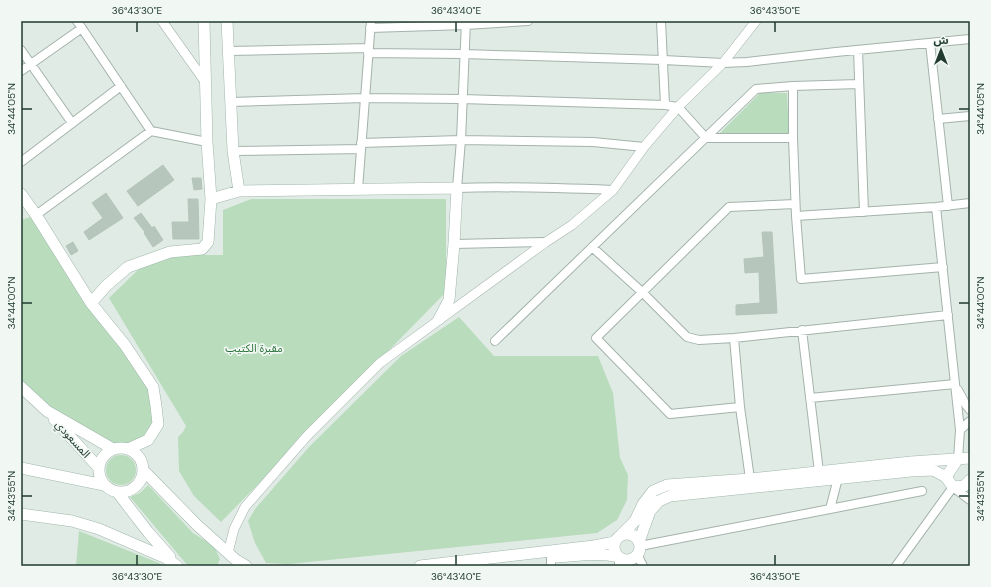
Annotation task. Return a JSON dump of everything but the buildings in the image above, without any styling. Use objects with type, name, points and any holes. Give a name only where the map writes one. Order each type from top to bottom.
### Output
[{"type":"main road","points":[[91,303],[106,286],[128,267],[170,252],[202,249],[208,242],[211,199],[207,142],[204,21]]},
{"type":"main road","points":[[227,21],[233,151],[240,191]]},
{"type":"main road","points":[[211,199],[240,191],[457,188],[449,300],[439,319]]},
{"type":"main road","points":[[21,194],[36,215],[91,303],[124,345],[152,387],[158,424],[148,440],[128,449]]},
{"type":"main road","points":[[21,387],[47,411],[113,449]]},
{"type":"main road","name":"المسعودي","points":[[47,411],[99,468]]},
{"type":"main road","points":[[113,449],[128,449],[135,452],[143,464],[144,471],[142,478],[138,485],[132,490],[118,492],[110,490],[101,480],[99,474],[100,462],[108,452],[113,449]]},
{"type":"main road","points":[[619,561],[615,550],[618,539],[636,520],[643,504],[653,491],[667,485],[750,479],[912,462],[970,458]]},
{"type":"main road","points":[[946,477],[958,459]]},
{"type":"main road","points":[[21,468],[104,485]]},
{"type":"main road","points":[[619,561],[623,559],[631,559],[639,547],[650,511],[659,501],[670,496],[911,471],[933,470],[946,477],[953,487],[964,486],[970,481]]},
{"type":"main road","points":[[144,471],[228,553],[246,566]]},
{"type":"main road","points":[[118,492],[148,532],[177,566]]},
{"type":"main road","points":[[21,514],[72,521],[99,529],[166,558],[177,566]]},
{"type":"main road","points":[[420,566],[594,546],[618,539],[626,534],[636,537],[639,547]]},
{"type":"main road","points":[[228,553],[228,566]]},
{"type":"main road","points":[[488,566],[551,562],[594,554],[610,555],[619,561]]},
{"type":"street","points":[[162,21],[206,83]]},
{"type":"street","points":[[358,189],[370,25],[528,21]]},
{"type":"street","points":[[661,21],[665,105]]},
{"type":"street","points":[[228,553],[234,529],[245,507],[307,436],[380,363],[546,242],[572,225],[613,190],[644,147],[678,107],[723,63],[756,21]]},
{"type":"street","points":[[466,23],[461,140],[457,188],[528,187],[613,190]]},
{"type":"street","points":[[21,70],[79,25],[151,131],[207,142]]},
{"type":"street","points":[[228,51],[368,51],[723,63],[747,62],[970,39]]},
{"type":"street","points":[[930,43],[948,206]]},
{"type":"street","points":[[21,50],[72,123]]},
{"type":"street","points":[[858,50],[864,212]]},
{"type":"street","points":[[495,341],[756,89],[793,86],[859,84]]},
{"type":"street","points":[[21,162],[121,86]]},
{"type":"street","points":[[793,86],[796,216],[801,279],[943,267]]},
{"type":"street","points":[[231,102],[365,98],[462,99],[665,105],[678,107],[706,138],[793,138]]},
{"type":"street","points":[[938,119],[970,116]]},
{"type":"street","points":[[36,215],[151,131]]},
{"type":"street","points":[[233,151],[461,140],[592,142],[644,147]]},
{"type":"street","points":[[796,216],[936,207],[970,203]]},
{"type":"street","points":[[740,407],[670,414],[596,338],[729,207],[796,204]]},
{"type":"street","points":[[936,207],[956,384],[960,430],[958,459]]},
{"type":"street","points":[[454,244],[546,242]]},
{"type":"street","points":[[592,247],[642,292],[687,337],[699,340],[734,338],[948,315]]},
{"type":"street","points":[[802,330],[819,472]]},
{"type":"street","points":[[734,338],[740,407],[750,479]]},
{"type":"street","points":[[810,398],[956,384]]},
{"type":"street","points":[[956,384],[966,406],[970,410]]},
{"type":"street","points":[[960,430],[970,421]]},
{"type":"street","points":[[830,509],[838,478]]},
{"type":"street","points":[[896,566],[953,487],[970,500]]},
{"type":"street","points":[[643,566],[639,547],[922,491]]},
{"type":"green space","points":[[760,93],[787,93],[789,134],[719,134]]},
{"type":"green space","name":"مقبرة الكتيب","points":[[251,199],[446,199],[446,292],[221,522],[194,496],[179,471],[178,437],[186,426],[109,298],[139,269],[179,255],[223,255],[223,210]]},
{"type":"green space","points":[[36,215],[153,387],[158,424],[148,440],[124,448],[113,449],[21,387],[21,220]]},
{"type":"green space","points":[[459,317],[494,356],[598,356],[613,393],[620,458],[628,475],[627,500],[617,520],[597,533],[289,564],[266,563],[255,543],[248,521],[255,509],[309,447],[401,356]]},
{"type":"green space","points":[[121,455],[132,459],[136,470],[132,481],[121,485],[110,481],[106,470],[110,459]]},
{"type":"green space","points":[[148,485],[193,533],[215,548],[220,559],[217,566],[188,566],[130,497],[140,493]]},
{"type":"green space","points":[[79,531],[159,563],[163,566],[76,566]]}]
